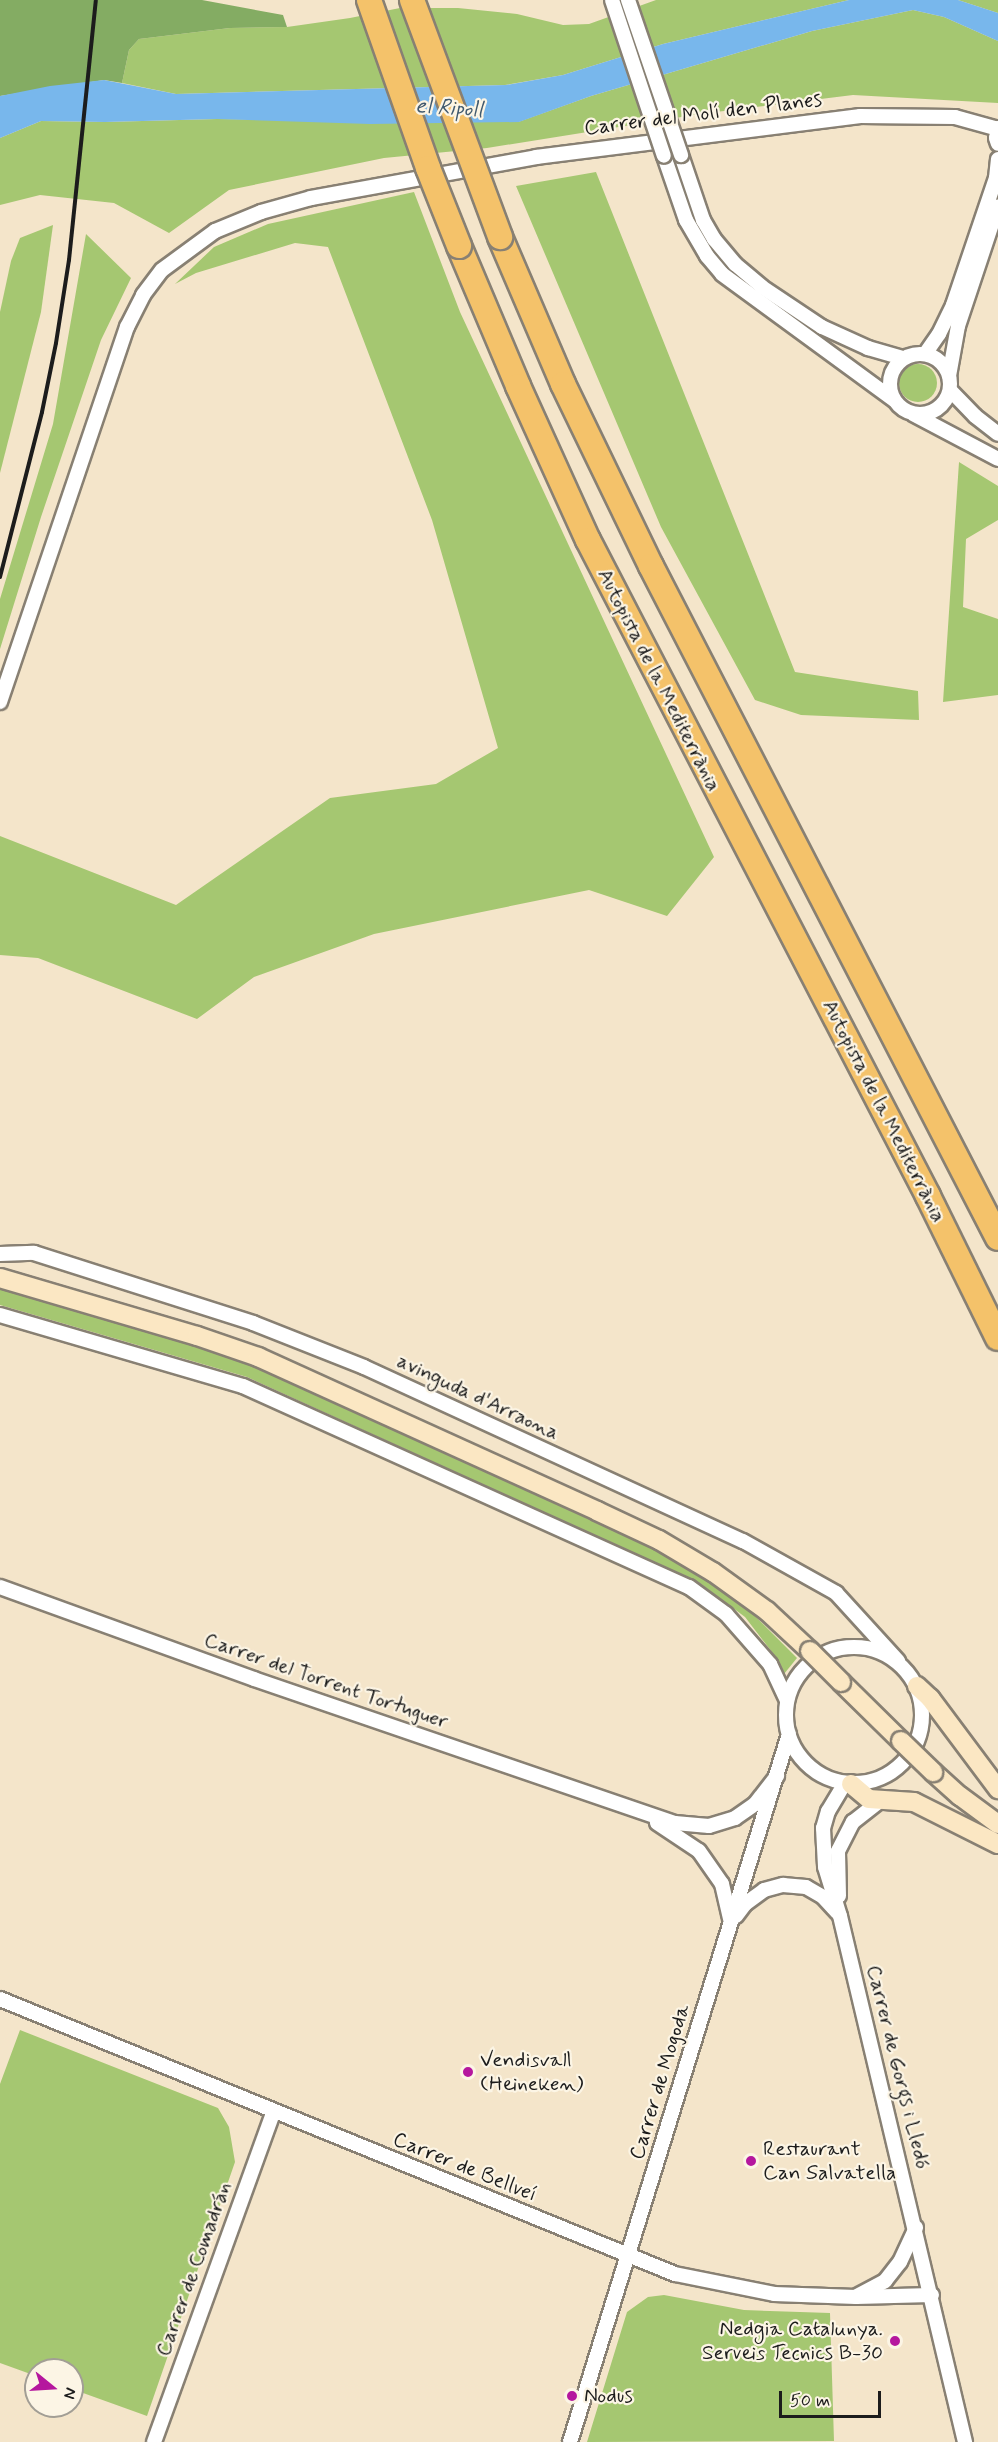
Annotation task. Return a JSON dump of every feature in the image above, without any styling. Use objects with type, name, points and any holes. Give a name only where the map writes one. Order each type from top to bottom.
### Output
[{"type":"highway","name":"Autopista de la Mediterrània","points":[[369,0],[424,159],[459,246],[518,386],[588,540],[669,700],[903,1146],[998,1338]]},
{"type":"highway","name":"Autopista de la Mediterrània","points":[[412,0],[500,237],[563,384],[651,566],[998,1238]]},
{"type":"main road","points":[[0,1278],[197,1336],[258,1357],[545,1487],[687,1555],[767,1611],[933,1772],[968,1803],[998,1824]]},
{"type":"main road","points":[[917,1686],[930,1698],[998,1789]]},
{"type":"main road","points":[[848,1784],[869,1799],[914,1802],[998,1844]]},
{"type":"street","points":[[612,0],[686,220],[707,256],[722,274],[911,413],[998,459]]},
{"type":"street","points":[[628,0],[703,220],[714,239],[735,264],[762,287],[829,331],[868,348],[904,358],[925,354],[940,361],[949,383],[975,416],[998,434]]},
{"type":"street","name":"Carrer del Molí den Planes","points":[[0,702],[116,353],[143,295],[162,270],[215,231],[261,212],[311,198],[536,157],[860,116],[955,117],[998,128]]},
{"type":"street","points":[[998,128],[998,144]]},
{"type":"street","points":[[925,354],[939,334],[953,306],[996,177],[998,159]]},
{"type":"street","points":[[911,413],[921,415],[940,407],[949,383],[958,326],[998,206]]},
{"type":"street","points":[[894,400],[889,381],[892,372],[904,358]]},
{"type":"street","name":"avinguda d'Arraona","points":[[0,1254],[34,1253],[253,1323],[364,1367],[753,1547],[836,1593],[898,1661]]},
{"type":"street","points":[[0,1315],[243,1386],[689,1587],[726,1614],[770,1664],[787,1700]]},
{"type":"street","name":"Carrer del Torrent Tortuguer","points":[[0,1587],[254,1679],[675,1823],[709,1826],[735,1818],[755,1804],[777,1776]]},
{"type":"street","points":[[849,1646],[877,1649],[898,1661],[917,1686],[922,1698],[923,1721],[912,1753],[896,1770],[883,1777],[848,1784],[820,1775],[797,1754],[789,1734],[786,1718],[787,1700],[792,1685],[807,1665],[826,1652],[849,1646]]},
{"type":"street","name":"Carrer de Mogoda","points":[[570,2442],[789,1734]]},
{"type":"street","name":"Carrer de Gorgs i Lledó","points":[[848,1784],[828,1811],[823,1828],[825,1867],[840,1916],[916,2228],[965,2442]]},
{"type":"street","name":"Carrer de Gorgs i Lledó","points":[[840,1916],[837,1851],[853,1822],[881,1800]]},
{"type":"street","name":"Carrer del Torrent Tortuguer","points":[[639,1812],[699,1851],[722,1884],[731,1922]]},
{"type":"street","points":[[731,1922],[745,1904],[754,1897],[764,1890],[783,1885],[806,1887],[823,1897],[840,1916]]},
{"type":"street","name":"Carrer de Bellveí","points":[[0,1998],[627,2257],[675,2274],[774,2294],[856,2297],[932,2295]]},
{"type":"street","name":"Carrer de Comadrán","points":[[154,2442],[274,2111]]},
{"type":"street","points":[[856,2297],[885,2281],[900,2262],[916,2228]]},
{"type":"green space","points":[[0,0],[202,0],[283,15],[287,27],[230,28],[139,39],[129,50],[122,83],[104,80],[0,96]]},
{"type":"green space","points":[[656,0],[849,0],[663,44],[563,75],[505,85],[176,94],[122,83],[129,50],[139,39],[230,28],[287,27],[400,8],[458,8],[517,14],[563,25],[589,24]]},
{"type":"green space","points":[[958,0],[998,0],[998,13]]},
{"type":"green space","points":[[913,10],[944,17],[998,41],[998,103],[853,95],[700,114],[487,148],[384,158],[229,190],[169,233],[114,203],[40,195],[0,205],[0,138],[41,121],[217,119],[518,122],[591,96],[812,31]]},
{"type":"green space","points":[[596,172],[795,672],[918,691],[919,720],[801,715],[755,700],[661,527],[516,186]]},
{"type":"green space","points":[[414,192],[460,312],[714,857],[667,916],[589,890],[374,934],[254,977],[197,1019],[38,958],[0,955],[0,836],[176,905],[330,798],[436,784],[498,748],[432,520],[328,247],[295,243],[196,273],[175,284],[214,247],[268,224]]},
{"type":"green space","points":[[53,225],[41,312],[0,473],[0,312],[11,261],[20,238]]},
{"type":"green space","points":[[86,234],[131,278],[101,340],[41,517],[0,649],[0,599],[53,424]]},
{"type":"green space","points":[[918,364],[925,365],[931,370],[936,376],[936,390],[931,396],[925,401],[918,402],[911,401],[905,396],[900,390],[899,383],[900,376],[905,370],[911,365]]},
{"type":"green space","points":[[959,462],[998,486],[998,520],[966,539],[963,607],[998,619],[998,695],[943,702]]},
{"type":"green space","points":[[0,1287],[246,1360],[642,1541],[689,1566],[743,1604],[797,1658],[784,1674],[775,1656],[745,1617],[701,1584],[247,1377],[0,1305]]},
{"type":"green space","points":[[20,2030],[218,2108],[229,2127],[235,2162],[147,2416],[84,2393],[84,2358],[24,2358],[24,2372],[0,2363],[0,2084]]},
{"type":"green space","points":[[664,2295],[744,2310],[830,2313],[834,2441],[587,2442],[627,2312],[648,2297]]},
{"type":"water","name":"el Ripoll","points":[[849,0],[958,0],[998,13],[998,41],[944,17],[913,10],[812,31],[591,96],[519,122],[370,124],[217,119],[41,121],[0,138],[0,96],[50,86],[104,80],[176,94],[506,85],[563,75],[663,44]]},
{"type":"railway","points":[[0,577],[42,412],[56,343],[69,260],[96,0]]},
{"type":"place","name":"Vendisvall (Heineken)","points":[[468,2072]]},
{"type":"place","name":"Restaurant Can Salvatella","points":[[751,2161]]},
{"type":"place","name":"Nedgia Catalunya. Serveis Tecnics B-30","points":[[895,2341]]},
{"type":"place","name":"Nodus","points":[[572,2396]]}]
